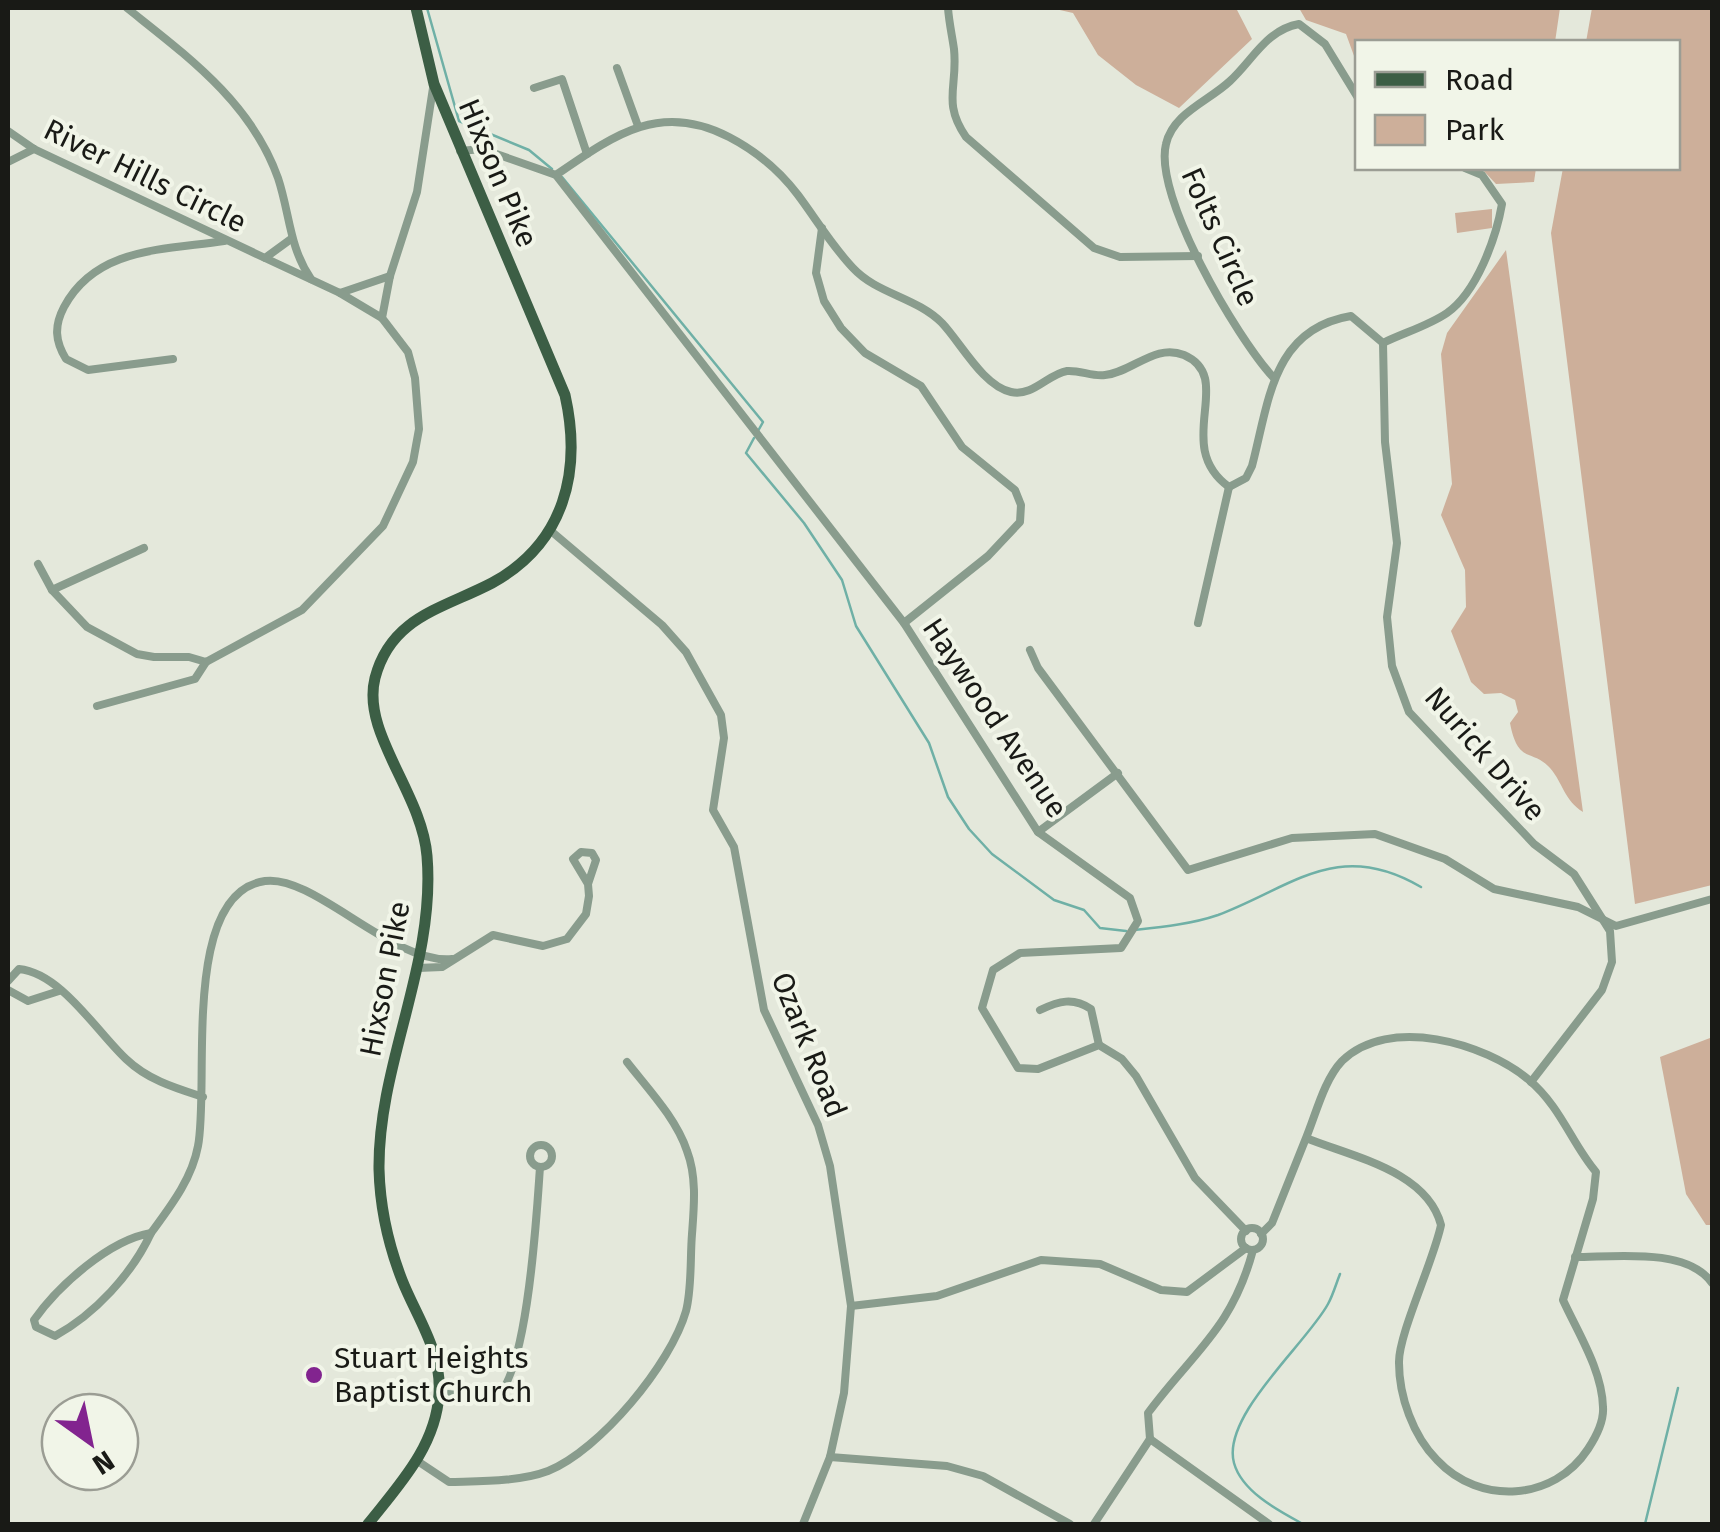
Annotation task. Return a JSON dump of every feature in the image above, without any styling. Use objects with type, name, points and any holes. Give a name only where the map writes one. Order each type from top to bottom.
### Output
[{"type":"main road","name":"Hixson Pike","points":[[368,1524],[416,1460],[435,1420],[439,1393],[430,1340],[398,1270],[385,1227],[380,1190],[384,1112],[418,968],[428,889],[426,843],[414,799],[382,740],[374,712],[375,676],[387,644],[404,626],[493,582],[551,532],[561,512],[572,463],[573,432],[565,395],[434,84],[416,8]]},
{"type":"street","name":"River Hills Circle","points":[[127,8],[231,96],[278,178],[297,259],[312,280]]},
{"type":"street","points":[[948,8],[954,51],[950,98],[954,118],[966,137],[1094,248],[1120,257],[1198,256]]},
{"type":"street","name":"Folts Circle","points":[[1272,377],[1236,330],[1198,256],[1164,180],[1166,142],[1190,108],[1228,82],[1282,27],[1299,24],[1325,44],[1355,93]]},
{"type":"street","points":[[617,68],[638,126]]},
{"type":"street","points":[[534,88],[562,79],[587,154]]},
{"type":"street","points":[[97,706],[194,679],[206,662],[302,610],[383,526],[400,496],[416,446],[418,398],[408,352],[382,318],[390,276],[417,192],[434,84]]},
{"type":"street","points":[[460,151],[482,150],[556,175],[638,126],[681,120],[739,142],[780,173],[868,282],[921,304],[988,378],[1011,392],[1030,390],[1067,372],[1106,375],[1162,352],[1184,356],[1200,368],[1208,387],[1204,460],[1211,474],[1229,487]]},
{"type":"street","name":"River Hills Circle","points":[[8,131],[34,149],[340,293],[382,318]]},
{"type":"street","points":[[8,162],[34,149]]},
{"type":"street","points":[[1198,624],[1229,487],[1246,478],[1252,466],[1272,377],[1297,342],[1323,320],[1350,316],[1383,343],[1450,312],[1490,251],[1502,204],[1482,175],[1470,170]]},
{"type":"street","name":"Haywood Avenue","points":[[556,175],[904,622],[1038,832],[1130,898],[1138,922],[1121,948],[1020,953],[994,970],[982,1008],[1018,1068],[1038,1069],[1099,1045]]},
{"type":"street","points":[[822,228],[816,273],[824,301],[842,328],[865,353],[921,386],[962,447],[1015,490],[1021,505],[1020,522],[988,556],[904,622]]},
{"type":"street","name":"River Hills Circle","points":[[265,258],[291,239]]},
{"type":"street","points":[[173,358],[88,370],[66,359],[56,335],[58,323],[74,291],[108,261],[224,241]]},
{"type":"street","points":[[340,293],[390,276]]},
{"type":"street","name":"Nurick Drive","points":[[1383,343],[1385,442],[1396,543],[1388,617],[1392,666],[1410,712],[1534,844],[1574,874],[1606,920]]},
{"type":"street","name":"Ozark Road","points":[[551,532],[662,624],[686,652],[720,715],[724,738],[712,810],[734,846],[764,1010],[818,1125],[830,1166],[851,1306],[844,1392],[830,1457],[803,1524]]},
{"type":"street","points":[[52,590],[144,548]]},
{"type":"street","points":[[38,564],[52,590],[87,627],[137,654],[206,662]]},
{"type":"street","points":[[1030,650],[1038,668],[1188,870],[1292,838],[1374,834],[1445,859],[1494,889],[1578,907],[1623,926],[1712,899]]},
{"type":"street","points":[[1038,832],[1118,773]]},
{"type":"street","points":[[151,1233],[138,1236],[100,1258],[62,1288],[34,1320],[36,1328],[55,1336],[104,1299],[181,1192],[198,1149],[203,1097],[203,1007],[211,950],[224,908],[250,884],[281,880],[420,953],[436,960],[452,959]]},
{"type":"street","points":[[418,968],[438,968],[493,934],[543,946],[567,939],[586,914],[588,884]]},
{"type":"street","points":[[1531,1082],[1602,990],[1612,962],[1606,920]]},
{"type":"street","points":[[8,982],[12,973],[26,969],[83,1008],[135,1066],[158,1082],[203,1097]]},
{"type":"street","points":[[8,990],[28,1001],[59,991]]},
{"type":"street","points":[[1040,1010],[1060,1001],[1080,1002],[1092,1009],[1099,1045],[1122,1060],[1136,1076],[1195,1178],[1246,1231],[1261,1234]]},
{"type":"street","points":[[1261,1234],[1272,1223],[1306,1138],[1334,1071],[1360,1048],[1399,1038],[1434,1040],[1489,1054],[1531,1082],[1576,1135],[1584,1162],[1596,1172],[1593,1198],[1563,1300],[1600,1383],[1604,1411],[1595,1438],[1579,1464],[1538,1488],[1508,1494],[1479,1488],[1436,1460],[1402,1401],[1398,1358],[1435,1254],[1442,1224],[1436,1206],[1414,1183],[1306,1138]]},
{"type":"street","points":[[416,1460],[449,1482],[545,1472],[570,1460],[602,1430],[644,1387],[668,1353],[686,1309],[695,1196],[688,1152],[675,1125],[626,1062]]},
{"type":"street","points":[[439,1393],[494,1398],[510,1384],[533,1267],[540,1167]]},
{"type":"street","points":[[1246,1231],[1241,1240],[1250,1249]]},
{"type":"street","points":[[851,1306],[937,1296],[1041,1260],[1100,1264],[1161,1290],[1187,1292],[1262,1244],[1261,1234]]},
{"type":"street","points":[[1094,1524],[1150,1439],[1148,1413],[1220,1330],[1233,1309],[1250,1249]]},
{"type":"street","points":[[1575,1257],[1671,1261],[1704,1270],[1712,1282]]},
{"type":"street","points":[[1150,1439],[1269,1524]]},
{"type":"street","points":[[830,1457],[947,1466],[983,1476],[1070,1524]]},
{"type":"green space","points":[[1051,8],[1236,8],[1252,39],[1179,108],[1136,85],[1098,55],[1073,13]]},
{"type":"green space","points":[[1299,8],[1560,8],[1555,40],[1355,40],[1355,59],[1346,34],[1306,20]]},
{"type":"green space","points":[[1592,8],[1712,8],[1712,885],[1635,904],[1551,233],[1563,170],[1680,170],[1680,40],[1586,40]]},
{"type":"green space","points":[[1483,170],[1536,170],[1534,182],[1496,184]]},
{"type":"green space","points":[[1492,209],[1492,228],[1457,233],[1455,213]]},
{"type":"green space","points":[[1506,250],[1583,812],[1550,768],[1517,745],[1510,723],[1518,712],[1515,700],[1501,693],[1484,694],[1471,682],[1451,631],[1466,607],[1465,570],[1441,515],[1452,484],[1441,354],[1447,333]]},
{"type":"green space","points":[[1710,1038],[1712,1225],[1706,1225],[1686,1194],[1660,1057]]},
{"type":"waterway","points":[[427,8],[459,121],[529,150],[552,169]]},
{"type":"waterway","points":[[562,177],[763,422],[758,431]]},
{"type":"waterway","points":[[754,438],[746,453],[804,523],[842,580],[856,626],[929,743],[948,797],[969,829],[992,854],[1054,900],[1084,910],[1100,928],[1126,931]]},
{"type":"waterway","points":[[1134,930],[1208,918],[1316,872],[1340,867],[1391,873],[1421,887]]},
{"type":"waterway","points":[[1303,1524],[1262,1500],[1245,1483],[1234,1463],[1233,1444],[1252,1402],[1317,1320],[1330,1301],[1340,1274]]},
{"type":"waterway","points":[[1645,1524],[1678,1388]]},
{"type":"place","name":"Stuart Heights Baptist Church","points":[[314,1375]]}]
